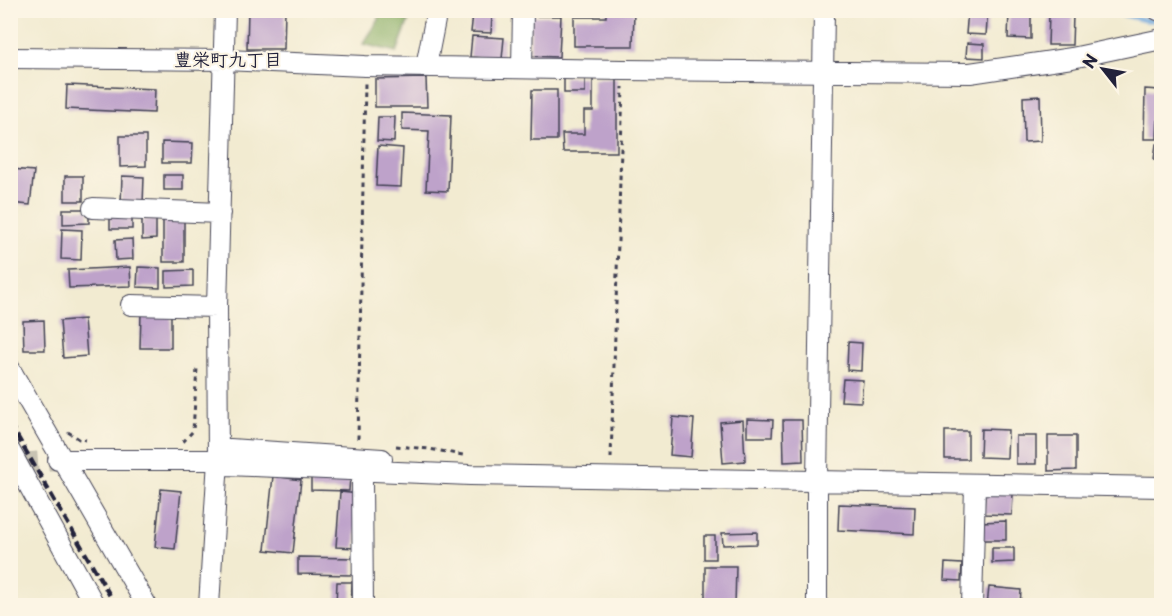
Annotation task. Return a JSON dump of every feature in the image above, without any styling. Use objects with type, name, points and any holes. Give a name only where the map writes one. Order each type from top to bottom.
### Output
[{"type":"street","points":[[209,606],[218,460],[217,307],[225,10]]},
{"type":"street","points":[[426,66],[437,10]]},
{"type":"street","points":[[522,10],[522,68]]},
{"type":"street","points":[[817,606],[824,10]]},
{"type":"street","points":[[15,60],[225,60],[365,66],[969,73],[1072,58],[1161,39]]},
{"type":"street","points":[[93,208],[220,213]]},
{"type":"street","points":[[130,305],[217,307]]},
{"type":"street","points":[[16,364],[61,460],[147,606]]},
{"type":"street","points":[[13,459],[95,606]]},
{"type":"street","points":[[61,460],[218,460],[226,465],[471,475],[1161,488]]},
{"type":"street","points":[[362,480],[363,606]]},
{"type":"street","points":[[972,606],[975,484]]},
{"type":"path","points":[[358,443],[365,66]]},
{"type":"path","points":[[610,478],[623,70]]},
{"type":"path","points":[[10,340],[16,364]]},
{"type":"path","points":[[172,441],[184,442],[193,430],[198,362],[218,350]]},
{"type":"path","points":[[63,428],[79,439],[90,440]]},
{"type":"path","points":[[386,445],[468,455]]},
{"type":"green space","points":[[376,11],[407,11],[408,22],[397,52],[363,44],[379,20]]},
{"type":"building","points":[[248,10],[285,10],[284,49],[247,49]]},
{"type":"building","points":[[606,10],[634,10],[633,46],[574,46],[574,17],[606,17]]},
{"type":"building","points":[[968,10],[988,10],[986,35],[966,34]]},
{"type":"building","points":[[1009,12],[1031,12],[1031,39],[1008,38]]},
{"type":"building","points":[[473,14],[492,16],[491,33],[471,32]]},
{"type":"building","points":[[1049,14],[1073,15],[1072,45],[1048,45]]},
{"type":"building","points":[[531,16],[561,16],[559,57],[530,56]]},
{"type":"building","points":[[472,36],[504,38],[502,59],[470,57]]},
{"type":"building","points":[[967,43],[984,44],[984,58],[966,57]]},
{"type":"building","points":[[564,77],[585,77],[585,93],[564,93]]},
{"type":"building","points":[[426,78],[427,107],[375,107],[375,79]]},
{"type":"building","points":[[593,78],[617,78],[617,152],[563,152],[562,134],[584,134],[584,111],[593,111]]},
{"type":"building","points":[[67,85],[155,89],[154,113],[66,109]]},
{"type":"building","points":[[1145,89],[1159,90],[1157,139],[1144,139]]},
{"type":"building","points":[[532,90],[557,90],[557,140],[531,140]]},
{"type":"building","points":[[1040,96],[1041,141],[1024,142],[1023,97]]},
{"type":"building","points":[[402,113],[451,115],[448,191],[426,190],[429,131],[402,130]]},
{"type":"building","points":[[378,117],[395,117],[394,142],[377,141]]},
{"type":"building","points":[[120,136],[146,136],[146,166],[120,167]]},
{"type":"building","points":[[162,142],[193,143],[192,163],[162,163]]},
{"type":"building","points":[[1156,144],[1162,145],[1162,160],[1154,159]]},
{"type":"building","points":[[378,146],[403,148],[401,187],[376,186]]},
{"type":"building","points":[[11,169],[34,171],[30,205],[10,203]]},
{"type":"building","points":[[164,175],[183,175],[183,190],[164,190]]},
{"type":"building","points":[[65,176],[83,176],[83,201],[65,201]]},
{"type":"building","points":[[122,176],[144,177],[143,204],[121,203]]},
{"type":"building","points":[[63,209],[89,209],[89,223],[63,224]]},
{"type":"building","points":[[110,214],[132,214],[132,229],[110,229]]},
{"type":"building","points":[[156,219],[156,239],[142,240],[142,220]]},
{"type":"building","points":[[163,220],[184,220],[184,262],[163,262]]},
{"type":"building","points":[[62,229],[82,230],[81,260],[61,259]]},
{"type":"building","points":[[132,239],[133,259],[116,260],[115,240]]},
{"type":"building","points":[[130,267],[131,286],[69,288],[68,270]]},
{"type":"building","points":[[138,267],[160,268],[160,288],[137,287]]},
{"type":"building","points":[[193,270],[193,286],[166,287],[166,271]]},
{"type":"building","points":[[141,314],[171,314],[171,348],[140,348]]},
{"type":"building","points":[[84,319],[87,356],[63,358],[60,321]]},
{"type":"building","points":[[44,320],[45,350],[24,350],[23,321]]},
{"type":"building","points":[[848,342],[862,343],[861,371],[847,370]]},
{"type":"building","points":[[843,379],[863,380],[861,402],[841,401]]},
{"type":"building","points":[[673,417],[694,419],[691,457],[670,455]]},
{"type":"building","points":[[747,419],[773,420],[772,437],[747,437]]},
{"type":"building","points":[[743,420],[745,461],[723,463],[720,422]]},
{"type":"building","points":[[783,420],[802,420],[803,461],[784,462]]},
{"type":"building","points":[[981,429],[1008,430],[1007,458],[980,457]]},
{"type":"building","points":[[945,431],[968,431],[968,459],[945,459]]},
{"type":"building","points":[[1016,436],[1036,436],[1036,464],[1016,464]]},
{"type":"building","points":[[1048,436],[1076,436],[1076,470],[1048,471]]},
{"type":"building","points":[[311,475],[350,476],[349,491],[311,490]]},
{"type":"building","points":[[273,476],[301,480],[293,553],[265,550]]},
{"type":"building","points":[[161,489],[181,491],[175,549],[155,547]]},
{"type":"building","points":[[985,491],[1013,493],[1012,515],[984,514]]},
{"type":"building","points":[[340,492],[359,494],[355,548],[336,547]]},
{"type":"building","points":[[839,504],[915,507],[914,534],[838,530]]},
{"type":"building","points":[[1006,521],[1006,540],[982,540],[981,522]]},
{"type":"building","points":[[757,532],[757,544],[723,545],[722,533]]},
{"type":"building","points":[[704,536],[715,536],[715,559],[704,559]]},
{"type":"building","points":[[992,548],[1014,548],[1014,562],[992,563]]},
{"type":"building","points":[[298,557],[354,558],[353,575],[298,574]]},
{"type":"building","points":[[945,563],[962,564],[961,581],[944,580]]},
{"type":"building","points":[[705,566],[736,566],[735,606],[705,606]]},
{"type":"building","points":[[337,582],[352,582],[351,606],[336,605]]},
{"type":"building","points":[[989,587],[1021,590],[1020,606],[987,606]]},
{"type":"waterway","points":[[1106,10],[1145,20],[1162,20]]},
{"type":"tunnel","points":[[18,463],[58,460]]},
{"type":"railway","points":[[10,424],[116,606]]},
{"type":"district","name":"豊栄町九丁目","points":[[228,60]]}]
